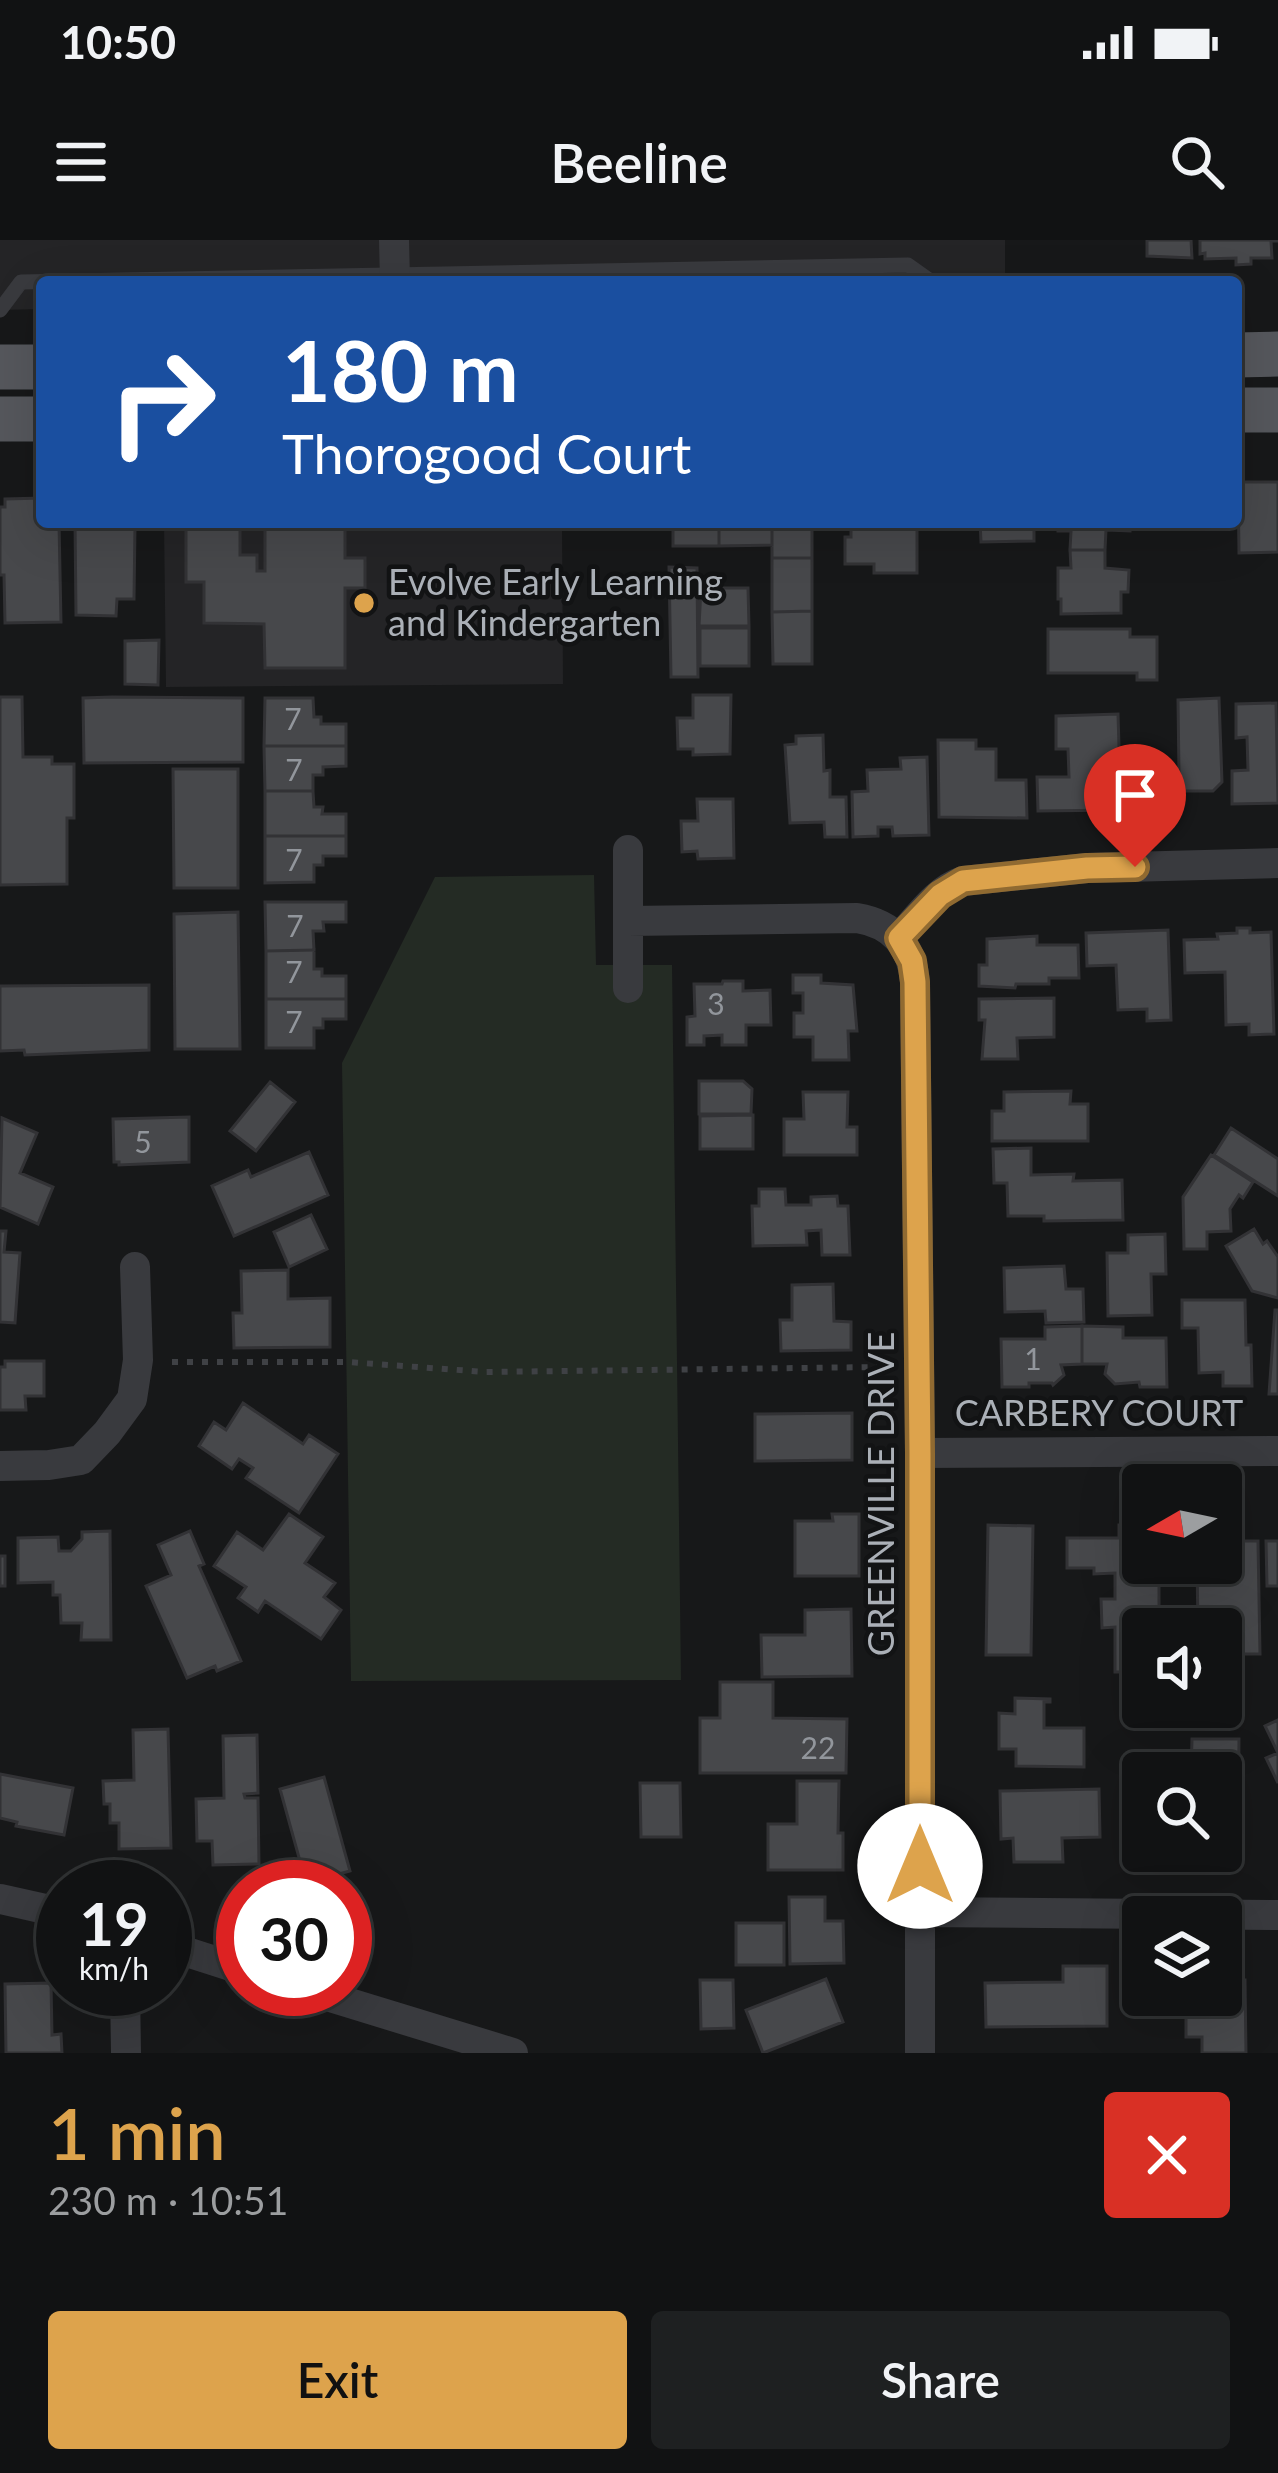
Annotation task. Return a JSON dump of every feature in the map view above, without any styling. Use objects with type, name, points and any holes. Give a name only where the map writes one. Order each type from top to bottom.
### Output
[{"type":"main road","points":[[1242,355],[1278,354]]},
{"type":"main road","points":[[0,367],[36,367]]},
{"type":"main road","points":[[1242,410],[1278,410]]},
{"type":"main road","points":[[0,419],[36,419]]},
{"type":"street","points":[[394,240],[395,276]]},
{"type":"street","points":[[628,850],[628,988]]},
{"type":"street","points":[[628,921],[857,918],[879,923],[899,938],[940,895],[963,881],[1087,868],[1278,863]]},
{"type":"street","name":"GREENVILLE DRIVE","points":[[899,938],[912,961],[915,982],[920,2053]]},
{"type":"street","points":[[0,1466],[81,1460],[132,1399],[138,1360],[135,1268]]},
{"type":"street","name":"CARBERY COURT","points":[[920,1453],[1278,1451]]},
{"type":"street","points":[[0,1899],[36,1907]]},
{"type":"street","points":[[920,1912],[1278,1915]]},
{"type":"street","points":[[372,2010],[514,2053]]},
{"type":"street","points":[[125,2016],[126,2053]]},
{"type":"lane","points":[[474,276],[908,265],[924,276]]},
{"type":"lane","points":[[0,310],[21,282],[36,282]]},
{"type":"path","points":[[172,1361],[348,1362],[486,1372],[879,1367]]},
{"type":"shaded area","points":[[0,240],[1005,240],[1005,276],[36,276],[36,309],[0,310]]},
{"type":"shaded area","name":"Evolve Early Learning and Kindergarten","points":[[164,528],[562,528],[563,684],[166,687]]},
{"type":"shaded area","points":[[594,875],[596,965],[672,965],[681,1680],[351,1681],[342,1063],[435,877]]},
{"type":"building","points":[[1147,240],[1191,240],[1192,258],[1147,256]]},
{"type":"building","points":[[1200,240],[1278,241],[1271,241],[1272,258],[1251,258],[1251,264],[1236,265],[1236,258],[1205,259]]},
{"type":"building","points":[[1242,482],[1278,482],[1278,552],[1239,553]]},
{"type":"building","points":[[36,498],[36,528],[59,528],[61,622],[5,623],[0,507],[5,507],[5,499]]},
{"type":"building","points":[[75,528],[135,528],[134,599],[117,599],[116,616],[76,615]]},
{"type":"building","points":[[186,528],[240,528],[240,555],[257,555],[257,571],[265,571],[265,528],[345,528],[345,558],[365,558],[365,588],[345,588],[345,668],[265,668],[264,624],[204,623],[204,582],[186,582]]},
{"type":"building","points":[[673,528],[719,528],[719,546],[673,546]]},
{"type":"building","points":[[719,528],[772,528],[772,545],[719,546]]},
{"type":"building","points":[[772,528],[812,528],[812,558],[772,558]]},
{"type":"building","points":[[851,528],[917,528],[917,573],[874,573],[874,564],[845,564],[845,537],[851,537]]},
{"type":"building","points":[[980,528],[1034,528],[1034,541],[981,542]]},
{"type":"building","points":[[1130,528],[1106,530],[1105,550],[1070,550],[1071,531],[1058,531]]},
{"type":"building","points":[[1070,550],[1105,550],[1105,568],[1129,570],[1128,592],[1121,592],[1121,613],[1061,614],[1058,568],[1071,568]]},
{"type":"building","points":[[772,558],[812,558],[812,611],[772,612]]},
{"type":"building","points":[[669,567],[697,568],[698,677],[671,677]]},
{"type":"building","points":[[701,588],[748,588],[749,626],[699,626]]},
{"type":"building","points":[[812,611],[812,664],[773,664],[772,612]]},
{"type":"building","points":[[700,628],[749,628],[749,666],[700,666]]},
{"type":"building","points":[[1048,629],[1130,629],[1130,637],[1157,637],[1157,680],[1137,680],[1137,673],[1048,673]]},
{"type":"building","points":[[159,640],[158,685],[125,684],[125,641]]},
{"type":"building","points":[[693,695],[731,695],[730,754],[693,755],[693,749],[678,749],[677,718],[693,718]]},
{"type":"building","points":[[0,697],[22,697],[23,757],[52,757],[52,764],[74,764],[74,818],[67,818],[67,884],[0,885]]},
{"type":"building","points":[[83,698],[243,698],[243,762],[84,763]]},
{"type":"building","points":[[265,698],[313,698],[314,717],[321,717],[321,724],[346,724],[346,746],[264,746]]},
{"type":"building","points":[[1219,698],[1222,782],[1213,791],[1182,791],[1182,808],[1150,809],[1149,776],[1179,776],[1178,700]]},
{"type":"building","points":[[1276,703],[1278,803],[1232,804],[1232,771],[1248,770],[1247,737],[1236,738],[1236,704]]},
{"type":"building","points":[[1118,714],[1121,810],[1038,811],[1037,777],[1069,777],[1068,749],[1056,749],[1056,716]]},
{"type":"building","points":[[823,735],[830,797],[846,797],[847,837],[825,837],[824,822],[790,823],[785,745],[796,744],[796,736]]},
{"type":"building","points":[[938,740],[976,740],[976,749],[996,749],[996,780],[1026,780],[1027,818],[939,817]]},
{"type":"building","points":[[264,746],[346,746],[346,766],[323,767],[323,775],[313,775],[313,791],[265,791]]},
{"type":"building","points":[[927,757],[929,835],[893,836],[892,827],[878,827],[878,836],[853,837],[852,792],[868,791],[867,770],[901,769],[900,758]]},
{"type":"building","points":[[173,769],[238,769],[238,888],[174,888]]},
{"type":"building","points":[[265,791],[313,791],[314,807],[323,807],[322,814],[346,814],[346,836],[265,836]]},
{"type":"building","points":[[697,799],[733,799],[734,858],[698,859],[697,851],[682,852],[681,821],[698,821]]},
{"type":"building","points":[[265,836],[346,836],[346,856],[323,856],[323,865],[314,865],[314,882],[265,883]]},
{"type":"building","points":[[265,902],[346,902],[346,922],[323,922],[324,931],[313,931],[314,950],[266,951]]},
{"type":"building","points":[[238,912],[240,1049],[175,1049],[174,914]]},
{"type":"building","points":[[1237,928],[1271,932],[1274,1034],[1249,1035],[1249,1024],[1226,1025],[1225,972],[1185,973],[1184,940],[1218,939],[1217,934],[1237,933]]},
{"type":"building","points":[[1168,930],[1171,1020],[1147,1021],[1147,1009],[1118,1010],[1116,965],[1087,966],[1086,933]]},
{"type":"building","points":[[1037,936],[1037,945],[1078,945],[1079,978],[1049,978],[1049,984],[1016,984],[1015,988],[979,986],[979,965],[987,965],[987,939]]},
{"type":"building","points":[[314,950],[314,969],[322,969],[322,976],[346,976],[346,999],[266,999],[266,951]]},
{"type":"building","points":[[793,975],[821,975],[821,983],[853,985],[857,1031],[848,1031],[849,1060],[813,1060],[813,1037],[794,1037],[794,1013],[803,1013],[803,993],[793,993]]},
{"type":"building","points":[[743,981],[743,991],[770,990],[771,1025],[746,1025],[746,1045],[722,1045],[722,1035],[704,1036],[704,1045],[687,1045],[687,1017],[695,1016],[694,984]]},
{"type":"building","points":[[149,985],[149,1050],[25,1055],[24,1050],[0,1051],[0,986]]},
{"type":"building","points":[[1054,998],[1054,1037],[1017,1038],[1018,1059],[982,1059],[985,1020],[979,1020],[979,999]]},
{"type":"building","points":[[266,999],[346,999],[346,1019],[323,1019],[323,1028],[314,1028],[314,1048],[266,1048]]},
{"type":"building","points":[[699,1081],[743,1081],[752,1089],[751,1114],[699,1114]]},
{"type":"building","points":[[270,1082],[295,1102],[256,1151],[230,1131]]},
{"type":"building","points":[[1071,1091],[1070,1104],[1088,1104],[1088,1141],[992,1141],[992,1111],[1004,1111],[1004,1092]]},
{"type":"building","points":[[803,1092],[848,1092],[847,1127],[857,1127],[857,1155],[784,1155],[784,1119],[804,1119]]},
{"type":"building","points":[[753,1115],[753,1149],[700,1149],[700,1116]]},
{"type":"building","points":[[189,1117],[189,1162],[114,1162],[113,1119]]},
{"type":"building","points":[[2,1118],[37,1133],[20,1173],[53,1187],[38,1224],[0,1207]]},
{"type":"building","points":[[1231,1128],[1278,1159],[1278,1196],[1214,1155]]},
{"type":"building","points":[[1031,1148],[1031,1175],[1074,1174],[1073,1181],[1122,1180],[1123,1220],[1044,1221],[1044,1216],[1008,1216],[1007,1183],[994,1183],[993,1149]]},
{"type":"building","points":[[309,1152],[328,1195],[234,1236],[212,1186],[248,1170],[251,1177]]},
{"type":"building","points":[[1211,1155],[1253,1182],[1230,1209],[1231,1231],[1207,1232],[1207,1249],[1184,1249],[1183,1197]]},
{"type":"building","points":[[759,1189],[785,1189],[786,1205],[811,1205],[811,1197],[837,1196],[838,1206],[848,1206],[850,1255],[822,1255],[821,1230],[806,1231],[807,1245],[753,1246],[752,1206],[759,1206]]},
{"type":"building","points":[[311,1215],[327,1249],[289,1267],[274,1232]]},
{"type":"building","points":[[1254,1229],[1278,1257],[1278,1298],[1252,1291],[1226,1246]]},
{"type":"building","points":[[0,1231],[6,1231],[4,1252],[20,1253],[15,1323],[0,1322]]},
{"type":"building","points":[[1165,1234],[1166,1274],[1151,1274],[1152,1315],[1108,1316],[1107,1253],[1128,1253],[1128,1235]]},
{"type":"building","points":[[1064,1266],[1066,1289],[1083,1289],[1084,1322],[1046,1323],[1045,1311],[1005,1312],[1004,1268]]},
{"type":"building","points":[[288,1270],[288,1299],[330,1298],[330,1347],[234,1348],[233,1313],[242,1313],[241,1271]]},
{"type":"building","points":[[833,1284],[834,1321],[851,1322],[851,1350],[781,1351],[780,1320],[792,1320],[792,1285]]},
{"type":"building","points":[[1182,1300],[1245,1300],[1252,1386],[1223,1386],[1223,1372],[1199,1373],[1198,1328],[1182,1328]]},
{"type":"building","points":[[1275,1310],[1278,1394],[1269,1394]]},
{"type":"building","points":[[1082,1326],[1123,1327],[1123,1338],[1166,1338],[1167,1387],[1115,1384],[1105,1374],[1107,1364],[1082,1364]]},
{"type":"building","points":[[1082,1326],[1082,1364],[1061,1365],[1064,1375],[1053,1385],[1002,1387],[1001,1339],[1045,1339],[1045,1327]]},
{"type":"building","points":[[5,1361],[44,1361],[44,1396],[25,1396],[26,1410],[0,1410],[0,1367],[5,1367]]},
{"type":"building","points":[[243,1403],[303,1444],[309,1435],[338,1454],[299,1513],[246,1478],[253,1468],[239,1459],[232,1469],[199,1446],[214,1422],[226,1430]]},
{"type":"building","points":[[852,1413],[852,1460],[755,1461],[755,1414]]},
{"type":"building","points":[[289,1514],[323,1537],[305,1563],[335,1583],[324,1597],[341,1610],[321,1639],[265,1601],[258,1612],[238,1598],[246,1587],[214,1566],[237,1532],[263,1550]]},
{"type":"building","points":[[832,1514],[859,1514],[859,1576],[795,1576],[795,1521],[833,1521]]},
{"type":"building","points":[[988,1525],[1033,1526],[1031,1655],[986,1655]]},
{"type":"building","points":[[1122,1525],[1122,1584],[1159,1584],[1159,1608],[1122,1608],[1122,1672],[1115,1672],[1115,1627],[1102,1628],[1101,1599],[1115,1599],[1115,1573],[1067,1568],[1067,1538],[1119,1538]]},
{"type":"building","points":[[110,1531],[111,1640],[81,1640],[82,1623],[61,1623],[60,1595],[53,1595],[53,1582],[18,1583],[18,1538],[58,1537],[59,1551],[71,1551],[82,1532]]},
{"type":"building","points":[[190,1531],[204,1564],[199,1566],[241,1661],[187,1678],[146,1586],[171,1575],[158,1545]]},
{"type":"building","points":[[1242,1541],[1258,1541],[1260,1654],[1242,1654],[1242,1608],[1198,1608],[1197,1584],[1242,1584]]},
{"type":"building","points":[[1266,1541],[1278,1541],[1278,1586],[1267,1586]]},
{"type":"building","points":[[0,1556],[5,1556],[5,1586],[0,1586]]},
{"type":"building","points":[[851,1609],[852,1676],[762,1677],[761,1635],[805,1635],[805,1610]]},
{"type":"building","points":[[720,1682],[773,1682],[773,1718],[847,1719],[846,1773],[700,1773],[700,1718],[720,1718]]},
{"type":"building","points":[[1015,1698],[1050,1699],[1044,1702],[1044,1728],[1084,1728],[1084,1767],[1016,1766],[1016,1749],[999,1749],[999,1713],[1015,1714]]},
{"type":"building","points":[[1278,1720],[1278,1753],[1265,1726]]},
{"type":"building","points":[[168,1729],[171,1848],[119,1849],[119,1823],[110,1823],[103,1781],[134,1780],[133,1730]]},
{"type":"building","points":[[257,1735],[258,1793],[244,1794],[258,1798],[259,1860],[216,1860],[213,1865],[212,1841],[197,1841],[196,1799],[224,1798],[223,1736]]},
{"type":"building","points":[[1192,1739],[1239,1739],[1239,1752],[1192,1752]]},
{"type":"building","points":[[1278,1753],[1278,1783],[1266,1758]]},
{"type":"building","points":[[0,1774],[73,1788],[64,1835],[16,1826],[17,1822],[0,1818]]},
{"type":"building","points":[[324,1777],[347,1860],[300,1860],[280,1789]]},
{"type":"building","points":[[797,1781],[839,1781],[843,1870],[768,1870],[768,1824],[797,1824]]},
{"type":"building","points":[[640,1783],[680,1783],[681,1837],[641,1837]]},
{"type":"building","points":[[1099,1789],[1100,1837],[1062,1838],[1063,1862],[1014,1862],[1013,1838],[1001,1839],[1000,1791]]},
{"type":"building","points":[[789,1897],[825,1897],[825,1921],[843,1921],[844,1963],[790,1964]]},
{"type":"building","points":[[736,1923],[784,1923],[784,1965],[736,1965]]},
{"type":"building","points":[[1063,1966],[1107,1966],[1107,2026],[986,2027],[985,1983],[1063,1982]]},
{"type":"building","points":[[826,1979],[843,2022],[763,2053],[746,2010]]},
{"type":"building","points":[[700,1980],[733,1980],[734,2028],[701,2029]]},
{"type":"building","points":[[1245,1980],[1246,2053],[1202,2053],[1202,2037],[1186,2037],[1186,2016],[1242,2016]]},
{"type":"building","points":[[36,1983],[36,2016],[52,2016],[52,2035],[61,2034],[62,2053],[6,2053],[5,1984]]},
{"type":"place","name":"Evolve Early Learning and Kindergarten","points":[[364,603]]},
{"type":"route","points":[[920,1866],[915,982],[912,961],[899,938],[940,895],[963,881],[1135,867]]}]
